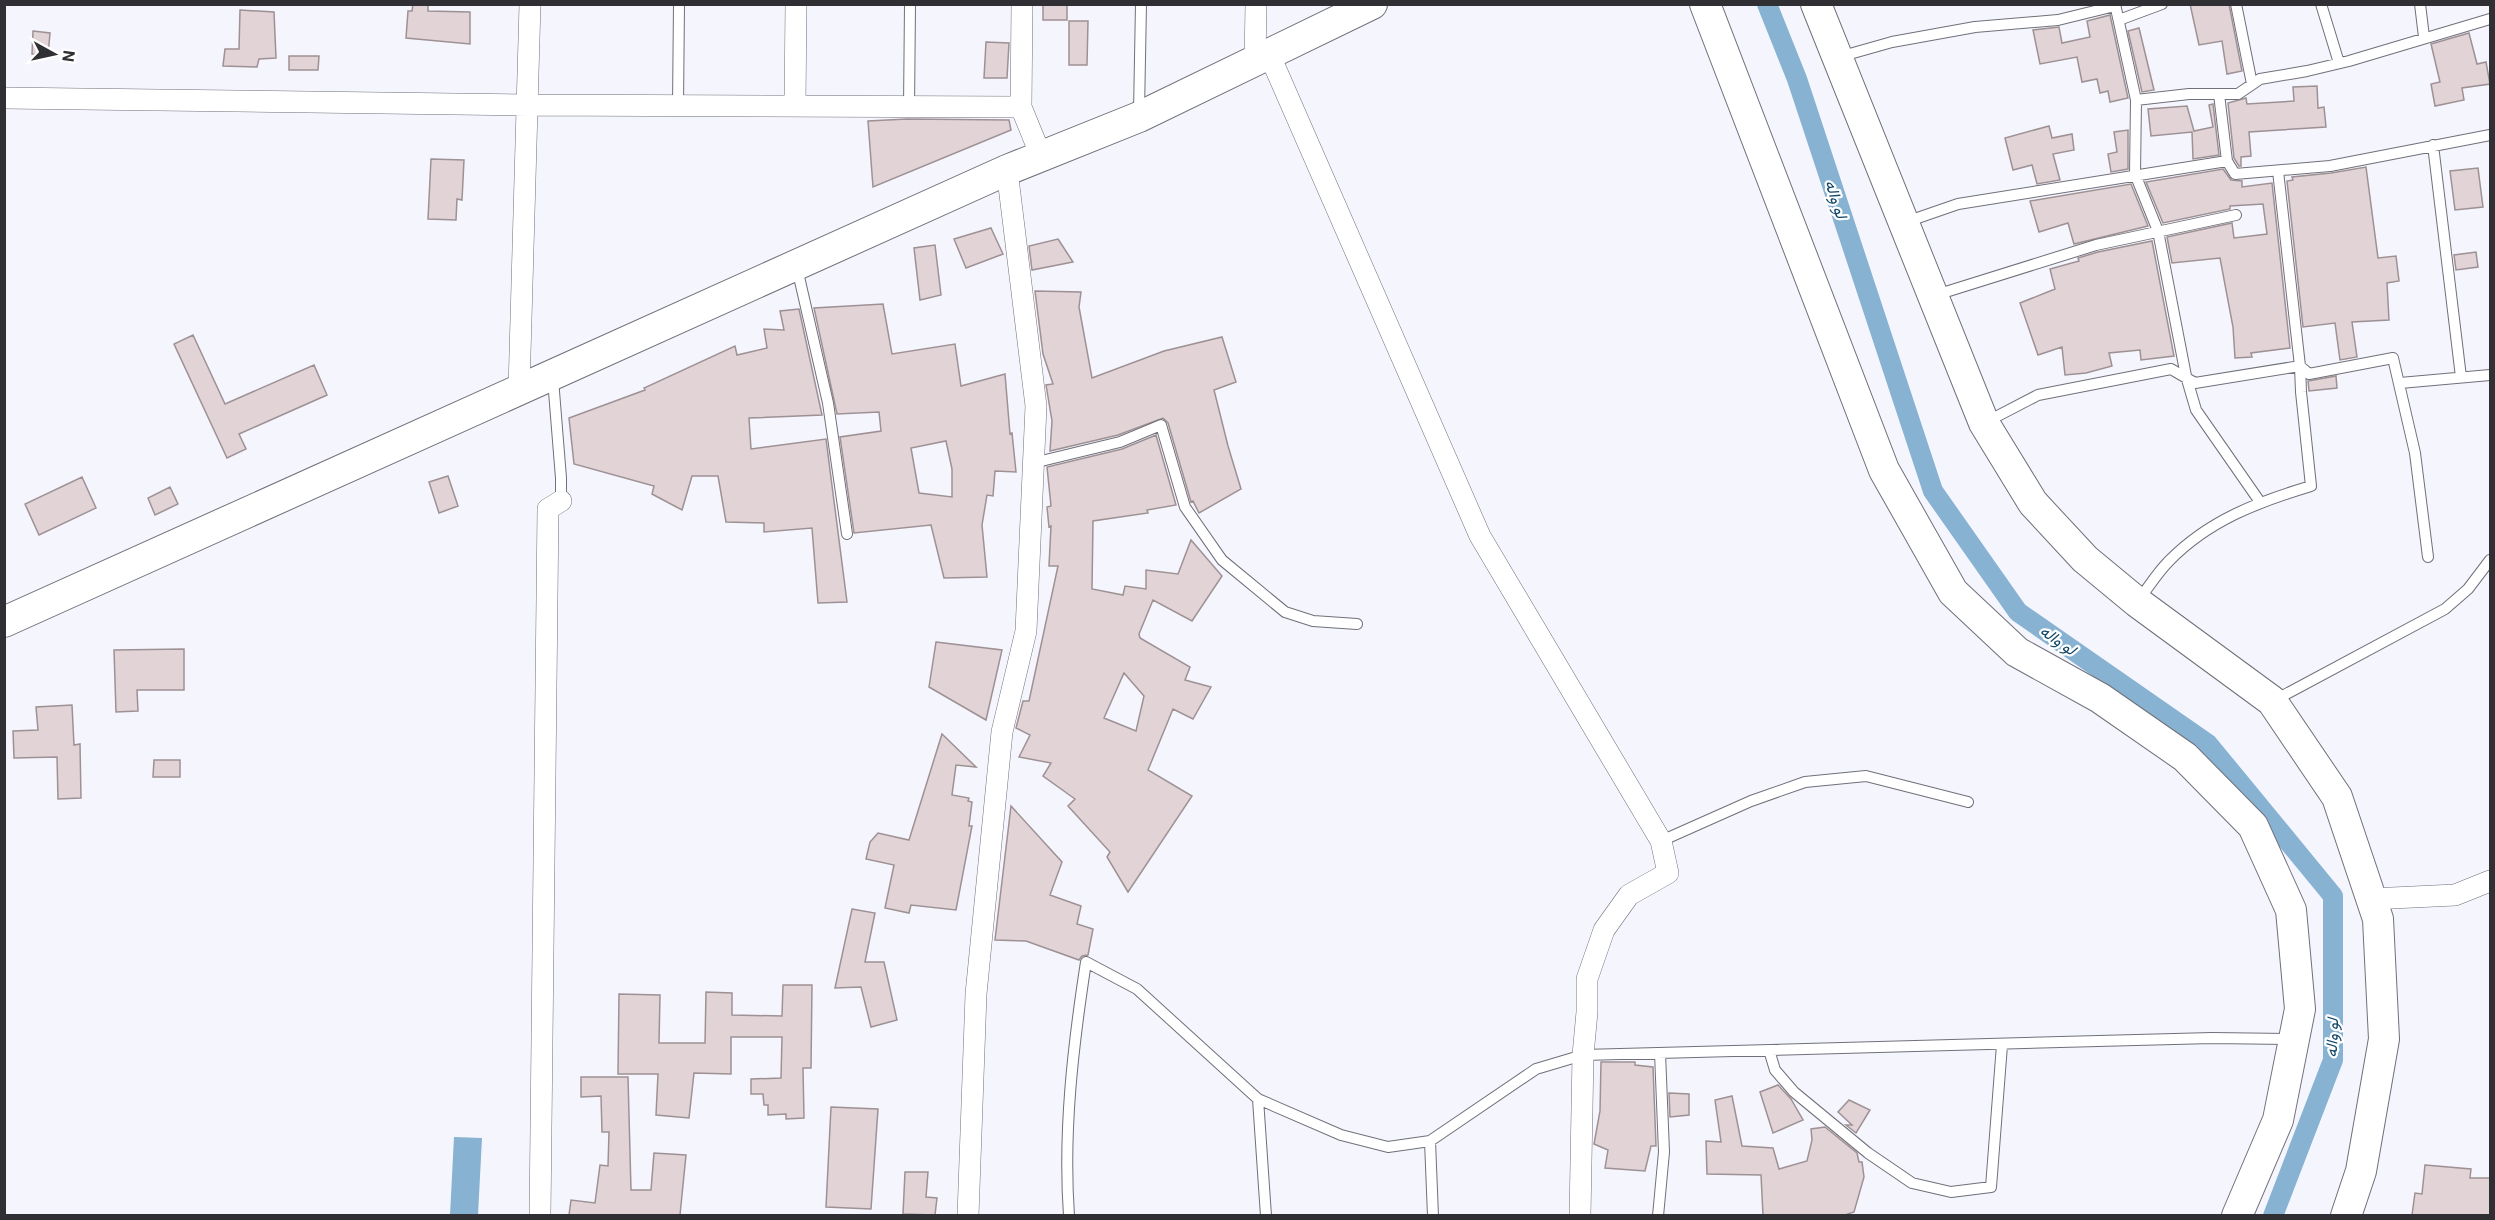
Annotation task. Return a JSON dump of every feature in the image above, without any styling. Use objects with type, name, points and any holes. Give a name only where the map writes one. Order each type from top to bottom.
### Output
[{"type":"street","points":[[519,389],[530,4]]},
{"type":"street","points":[[795,105],[796,4]]},
{"type":"street","points":[[1022,4],[1022,107],[1041,156]]},
{"type":"street","points":[[1256,4],[1263,59],[1480,536],[1662,841],[1668,873],[1629,896],[1604,930],[1587,979],[1580,1215]]},
{"type":"street","points":[[4,622],[1007,170],[1139,117],[1263,59],[1372,4]]},
{"type":"street","points":[[1705,4],[1884,470],[1953,592],[2016,652],[2100,698],[2185,757],[2253,826],[2291,909],[2301,1009],[2278,1120],[2237,1215]]},
{"type":"street","points":[[1816,4],[1984,423],[2033,503],[2085,559],[2137,603],[2272,702],[2337,797],[2378,919],[2384,1039],[2361,1171],[2346,1215]]},
{"type":"street","points":[[4,98],[528,105],[1022,107]]},
{"type":"street","points":[[968,1215],[976,994],[1002,732],[1026,631],[1036,406],[1007,170]]},
{"type":"street","points":[[540,1215],[548,509],[561,501]]},
{"type":"street","points":[[2371,899],[2454,895],[2490,881]]},
{"type":"lane","points":[[678,105],[679,4]]},
{"type":"lane","points":[[909,108],[910,4]]},
{"type":"lane","points":[[1139,117],[1141,4]]},
{"type":"lane","points":[[2119,20],[2162,4]]},
{"type":"lane","points":[[2236,4],[2252,84]]},
{"type":"lane","points":[[2321,4],[2339,63]]},
{"type":"lane","points":[[2420,4],[2424,37]]},
{"type":"lane","points":[[1837,57],[1892,42],[1975,27],[2058,20],[2115,5],[2136,100],[2135,174],[2158,231],[2186,376],[2196,410],[2260,502]]},
{"type":"lane","points":[[2136,100],[2189,94],[2238,94],[2260,79],[2339,63],[2490,19]]},
{"type":"lane","points":[[2219,94],[2227,161],[2235,174],[2330,166],[2490,135]]},
{"type":"lane","points":[[2433,145],[2461,377]]},
{"type":"lane","points":[[1903,223],[1958,204],[2227,161]]},
{"type":"lane","points":[[2137,603],[2168,561],[2196,537],[2260,502],[2311,486],[2278,171]]},
{"type":"lane","points":[[1933,296],[2096,245],[2236,215]]},
{"type":"lane","points":[[796,265],[828,403],[847,534]]},
{"type":"lane","points":[[2300,366],[2309,374],[2393,358],[2415,453],[2428,557]]},
{"type":"lane","points":[[1984,423],[2038,395],[2170,369],[2196,383],[2300,366]]},
{"type":"lane","points":[[552,374],[561,501]]},
{"type":"lane","points":[[2400,383],[2490,375]]},
{"type":"lane","points":[[1033,463],[1120,442],[1161,425],[1185,507],[1222,560],[1285,612],[1313,621],[1357,624]]},
{"type":"lane","points":[[2272,702],[2445,609],[2468,589],[2490,560]]},
{"type":"lane","points":[[1662,841],[1751,801],[1805,782],[1866,776],[1968,802]]},
{"type":"lane","points":[[1069,1215],[1066,1176],[1073,1044],[1086,962],[1137,989],[1258,1099],[1350,1137],[1388,1147],[1430,1142],[1536,1069],[1584,1045],[1660,1053],[2212,1038],[2294,1039]]},
{"type":"lane","points":[[1769,1050],[1775,1070],[1794,1092],[1868,1153],[1912,1183],[1951,1191],[1991,1187],[2002,1045]]},
{"type":"lane","points":[[1658,1215],[1664,1152],[1660,1053]]},
{"type":"lane","points":[[1258,1099],[1266,1215]]},
{"type":"lane","points":[[1430,1142],[1433,1215]]},
{"type":"water","points":[[454,1137],[482,1138],[478,1215],[450,1215]]},
{"type":"building","points":[[413,4],[428,4],[428,11],[470,12],[470,44],[406,38],[408,11],[412,11]]},
{"type":"building","points":[[1043,4],[1067,4],[1067,20],[1043,20]]},
{"type":"building","points":[[2190,4],[2229,4],[2242,71],[2227,74],[2222,41],[2199,45]]},
{"type":"building","points":[[240,10],[274,12],[276,58],[259,59],[257,67],[223,66],[225,49],[239,49]]},
{"type":"building","points":[[2110,15],[2128,98],[2110,102],[2108,91],[2100,93],[2097,79],[2082,82],[2077,57],[2040,64],[2033,30],[2059,27],[2062,43],[2090,37],[2087,21]]},
{"type":"building","points":[[1069,21],[1088,21],[1087,65],[1069,65]]},
{"type":"building","points":[[2139,28],[2154,90],[2142,92],[2128,31]]},
{"type":"building","points":[[33,31],[50,33],[48,55],[32,54]]},
{"type":"building","points":[[2469,33],[2477,64],[2486,62],[2490,84],[2462,88],[2464,100],[2435,106],[2431,84],[2440,82],[2431,44]]},
{"type":"building","points":[[986,42],[1009,43],[1007,78],[984,78]]},
{"type":"building","points":[[289,56],[319,56],[318,70],[289,70]]},
{"type":"building","points":[[2317,86],[2318,108],[2324,107],[2326,127],[2249,132],[2251,156],[2241,157],[2241,166],[2239,166],[2234,158],[2228,103],[2246,98],[2247,104],[2294,101],[2293,87]]},
{"type":"building","points":[[2213,104],[2219,155],[2193,159],[2192,132],[2151,136],[2148,109],[2187,106],[2194,131],[2213,127],[2209,105]]},
{"type":"building","points":[[1009,120],[1011,130],[873,187],[868,121]]},
{"type":"building","points":[[2049,126],[2052,138],[2072,134],[2074,150],[2053,154],[2060,180],[2037,184],[2032,165],[2013,170],[2005,138]]},
{"type":"building","points":[[2128,130],[2128,169],[2111,172],[2108,154],[2117,152],[2114,132]]},
{"type":"building","points":[[431,159],[464,160],[462,200],[457,199],[456,220],[428,219]]},
{"type":"building","points":[[2366,167],[2378,258],[2396,256],[2399,281],[2387,283],[2389,320],[2352,322],[2357,357],[2340,360],[2335,323],[2303,327],[2287,181],[2293,180],[2292,177]]},
{"type":"building","points":[[2478,168],[2483,207],[2455,210],[2450,171]]},
{"type":"building","points":[[2223,169],[2231,180],[2242,181],[2242,187],[2272,183],[2290,348],[2251,353],[2252,357],[2235,358],[2233,327],[2220,258],[2172,263],[2167,237],[2232,223],[2234,238],[2267,234],[2263,204],[2230,206],[2230,209],[2163,223],[2146,182]]},
{"type":"building","points":[[2131,184],[2148,226],[2074,244],[2068,223],[2039,232],[2030,201]]},
{"type":"building","points":[[991,228],[1003,254],[966,268],[954,239]]},
{"type":"building","points":[[1058,239],[1073,262],[1032,270],[1029,246]]},
{"type":"building","points":[[2152,241],[2174,356],[2141,360],[2140,350],[2109,353],[2112,366],[2086,373],[2065,375],[2062,347],[2038,355],[2020,303],[2055,289],[2050,269],[2079,261],[2078,258],[2098,252]]},
{"type":"building","points":[[935,245],[941,295],[920,300],[914,248]]},
{"type":"building","points":[[2476,252],[2478,267],[2456,270],[2454,255]]},
{"type":"building","points":[[1035,291],[1081,292],[1079,307],[1092,378],[1164,351],[1222,337],[1236,382],[1214,390],[1241,489],[1199,513],[1193,501],[1191,502],[1168,423],[1163,418],[1118,435],[1050,451],[1052,421],[1046,385],[1053,384],[1043,354]]},
{"type":"building","points":[[883,304],[892,354],[955,344],[961,386],[1005,374],[1016,472],[995,471],[993,496],[987,495],[982,525],[987,577],[944,578],[931,525],[854,533],[840,437],[881,431],[879,412],[837,414],[814,308]],"holes":[[[946,441],[952,469],[952,497],[919,493],[911,448]]]},
{"type":"building","points":[[799,309],[822,415],[749,418],[751,449],[826,439],[847,602],[818,603],[812,528],[764,532],[764,523],[726,522],[718,476],[692,476],[682,510],[652,494],[654,486],[574,464],[569,418],[645,390],[644,388],[735,346],[737,355],[767,348],[764,329],[784,330],[780,311]]},
{"type":"building","points":[[193,335],[225,404],[314,365],[327,395],[239,434],[246,449],[227,458],[174,344]]},
{"type":"building","points":[[2336,376],[2337,388],[2309,391],[2308,381]]},
{"type":"building","points":[[1156,435],[1176,505],[1147,510],[1148,513],[1093,521],[1092,589],[1123,595],[1125,586],[1146,589],[1146,570],[1178,574],[1191,540],[1222,576],[1192,621],[1153,600],[1139,634],[1140,638],[1190,667],[1185,680],[1211,687],[1193,719],[1173,709],[1148,770],[1192,796],[1128,892],[1107,857],[1110,852],[1068,806],[1075,799],[1043,776],[1051,763],[1019,757],[1030,735],[1016,728],[1023,701],[1029,701],[1058,566],[1049,566],[1051,526],[1049,527],[1047,507],[1051,506],[1047,467],[1122,449]],"holes":[[[1124,673],[1144,696],[1136,731],[1104,718]]]},
{"type":"building","points":[[448,476],[458,506],[439,513],[429,482]]},
{"type":"building","points":[[82,477],[96,508],[39,535],[25,504]]},
{"type":"building","points":[[170,487],[178,504],[155,515],[148,498]]},
{"type":"building","points":[[936,642],[1002,650],[986,720],[929,687]]},
{"type":"building","points":[[184,649],[184,690],[137,690],[138,711],[116,712],[114,650]]},
{"type":"building","points":[[72,705],[74,745],[80,744],[81,798],[58,799],[57,757],[14,758],[13,731],[38,730],[36,707]]},
{"type":"building","points":[[942,734],[976,767],[956,765],[952,795],[969,798],[968,801],[972,802],[969,826],[972,826],[956,910],[911,905],[909,913],[885,908],[894,865],[866,859],[870,842],[878,833],[909,840]]},
{"type":"building","points":[[154,760],[180,760],[180,777],[153,777]]},
{"type":"building","points":[[1011,806],[1062,862],[1050,895],[1081,906],[1077,924],[1093,929],[1088,955],[1082,956],[1079,960],[1026,941],[995,940]]},
{"type":"building","points":[[852,909],[875,913],[865,962],[884,962],[897,1020],[871,1027],[861,987],[835,988]]},
{"type":"building","points":[[783,985],[812,985],[811,1068],[803,1068],[804,1118],[786,1119],[786,1114],[768,1115],[768,1105],[764,1105],[763,1094],[751,1094],[751,1079],[781,1078],[782,1037],[731,1037],[731,1074],[694,1073],[689,1118],[656,1115],[658,1074],[618,1074],[619,994],[660,995],[659,1043],[705,1043],[706,992],[732,993],[732,1015],[782,1016]]},
{"type":"building","points":[[1601,1062],[1635,1062],[1635,1065],[1653,1067],[1656,1146],[1651,1146],[1645,1171],[1605,1168],[1608,1150],[1594,1144],[1600,1111]]},
{"type":"building","points":[[581,1077],[628,1077],[631,1190],[651,1190],[654,1153],[686,1155],[680,1215],[569,1215],[571,1200],[595,1203],[600,1165],[608,1166],[609,1132],[602,1132],[601,1096],[581,1097]]},
{"type":"building","points":[[1778,1085],[1791,1099],[1803,1120],[1773,1133],[1760,1092]]},
{"type":"building","points":[[1669,1093],[1689,1094],[1689,1115],[1670,1117]]},
{"type":"building","points":[[1732,1096],[1742,1146],[1773,1148],[1779,1169],[1807,1161],[1812,1140],[1811,1129],[1825,1127],[1857,1153],[1859,1162],[1862,1162],[1864,1177],[1854,1212],[1845,1215],[1763,1215],[1761,1175],[1707,1174],[1706,1141],[1721,1142],[1715,1100]]},
{"type":"building","points":[[1849,1100],[1870,1110],[1856,1133],[1846,1125],[1852,1125],[1838,1112]]},
{"type":"building","points":[[831,1107],[878,1109],[871,1209],[826,1207]]},
{"type":"building","points":[[2425,1165],[2471,1169],[2470,1178],[2490,1178],[2490,1215],[2412,1215],[2415,1193],[2422,1194]]},
{"type":"building","points":[[905,1172],[928,1172],[926,1197],[937,1198],[935,1215],[903,1214]]},
{"type":"waterway","name":"لو واله","points":[[1767,4],[1797,79],[1933,491],[2018,612],[2208,744],[2333,896],[2333,1060],[2273,1216]]}]
